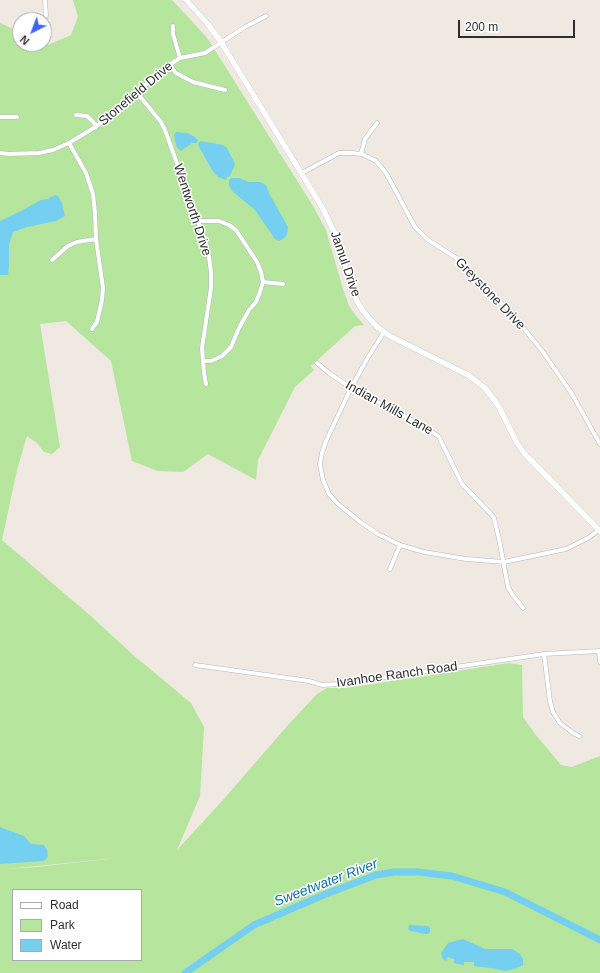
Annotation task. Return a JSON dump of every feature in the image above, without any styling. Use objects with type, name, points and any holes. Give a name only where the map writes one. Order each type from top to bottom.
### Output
[{"type":"street","points":[[45,0],[46,12]]},
{"type":"street","name":"Jamul Drive","points":[[186,0],[207,23],[221,42],[302,173],[334,230],[347,269],[351,287],[357,301],[370,319],[390,336],[468,375],[485,388],[498,404],[517,443],[524,453],[600,530]]},
{"type":"street","name":"Stonefield Drive","points":[[0,153],[38,153],[53,150],[69,144],[97,126],[169,65],[180,58],[204,53],[266,16]]},
{"type":"street","points":[[173,26],[173,34],[180,58]]},
{"type":"street","points":[[169,65],[176,73],[193,82],[225,90]]},
{"type":"street","name":"Wentworth Drive","points":[[137,93],[163,126],[209,257],[211,281],[209,306],[203,339],[203,361],[206,384]]},
{"type":"street","points":[[76,115],[87,116],[97,126]]},
{"type":"street","points":[[0,117],[17,118]]},
{"type":"street","points":[[361,154],[365,139],[377,123]]},
{"type":"street","points":[[69,144],[91,183],[95,213],[96,239],[103,288],[97,322],[92,329]]},
{"type":"street","name":"Greystone Drive","points":[[302,173],[339,153],[361,154],[376,161],[386,173],[415,227],[424,236],[458,259],[519,322],[543,352],[572,394],[600,444]]},
{"type":"street","points":[[197,221],[219,221],[236,230],[257,262],[263,282],[256,302],[245,316],[231,347],[222,356],[211,361],[203,361]]},
{"type":"street","points":[[52,260],[68,246],[77,242],[96,239]]},
{"type":"street","points":[[263,282],[284,284]]},
{"type":"street","points":[[384,332],[351,388],[323,448],[320,464],[323,480],[329,494],[338,504],[378,534],[400,545],[443,556],[504,562],[566,550],[600,530]]},
{"type":"street","name":"Indian Mills Lane","points":[[318,363],[329,374],[351,388],[427,428],[439,437],[462,484],[494,518],[508,587],[523,608]]},
{"type":"street","points":[[390,569],[400,545]]},
{"type":"street","points":[[600,651],[600,662]]},
{"type":"street","name":"Ivanhoe Ranch Road","points":[[195,665],[309,681],[322,685],[339,684],[544,654],[600,651]]},
{"type":"street","points":[[544,654],[550,701],[553,712],[560,723],[579,736]]},
{"type":"green space","points":[[73,0],[172,0],[208,39],[313,206],[326,230],[349,306],[364,325],[355,326],[311,366],[314,370],[295,387],[258,460],[256,480],[208,454],[183,472],[158,471],[132,461],[111,361],[66,321],[40,324],[60,447],[52,454],[44,452],[37,443],[27,436],[17,470],[2,540],[93,618],[132,654],[191,703],[204,727],[200,796],[177,850],[289,724],[317,694],[327,688],[346,688],[509,663],[522,665],[523,717],[561,765],[572,767],[600,756],[600,973],[0,973],[0,23],[12,28],[12,52],[52,52],[52,43],[71,35],[78,17]],"holes":[[[117,858],[36,867],[7,869]]]},
{"type":"water","points":[[176,132],[187,133],[195,137],[198,141],[196,143],[192,143],[181,151],[177,147],[175,141],[174,135]]},
{"type":"water","points":[[201,141],[223,145],[227,148],[235,164],[230,176],[227,177],[226,180],[218,177],[212,170],[198,145]]},
{"type":"water","points":[[231,178],[239,178],[249,182],[260,182],[266,185],[288,227],[287,235],[283,239],[279,241],[275,239],[255,210],[232,191],[229,185],[229,180]]},
{"type":"water","points":[[56,195],[62,203],[65,216],[56,221],[27,227],[13,232],[9,245],[8,275],[0,275],[0,221],[41,200],[48,199]]},
{"type":"water","points":[[0,827],[24,836],[31,844],[44,845],[48,856],[42,861],[0,864]]},
{"type":"water","points":[[409,925],[428,926],[430,928],[430,932],[425,934],[411,931],[408,929]]},
{"type":"water","points":[[463,939],[485,949],[512,949],[520,954],[523,959],[523,965],[505,971],[474,966],[474,962],[464,962],[464,965],[454,963],[454,959],[447,957],[446,961],[443,959],[441,953],[448,943]]},
{"type":"waterway","name":"Sweetwater River","points":[[185,973],[254,925],[326,894],[376,875],[394,872],[418,872],[452,876],[505,892],[600,940]]}]
